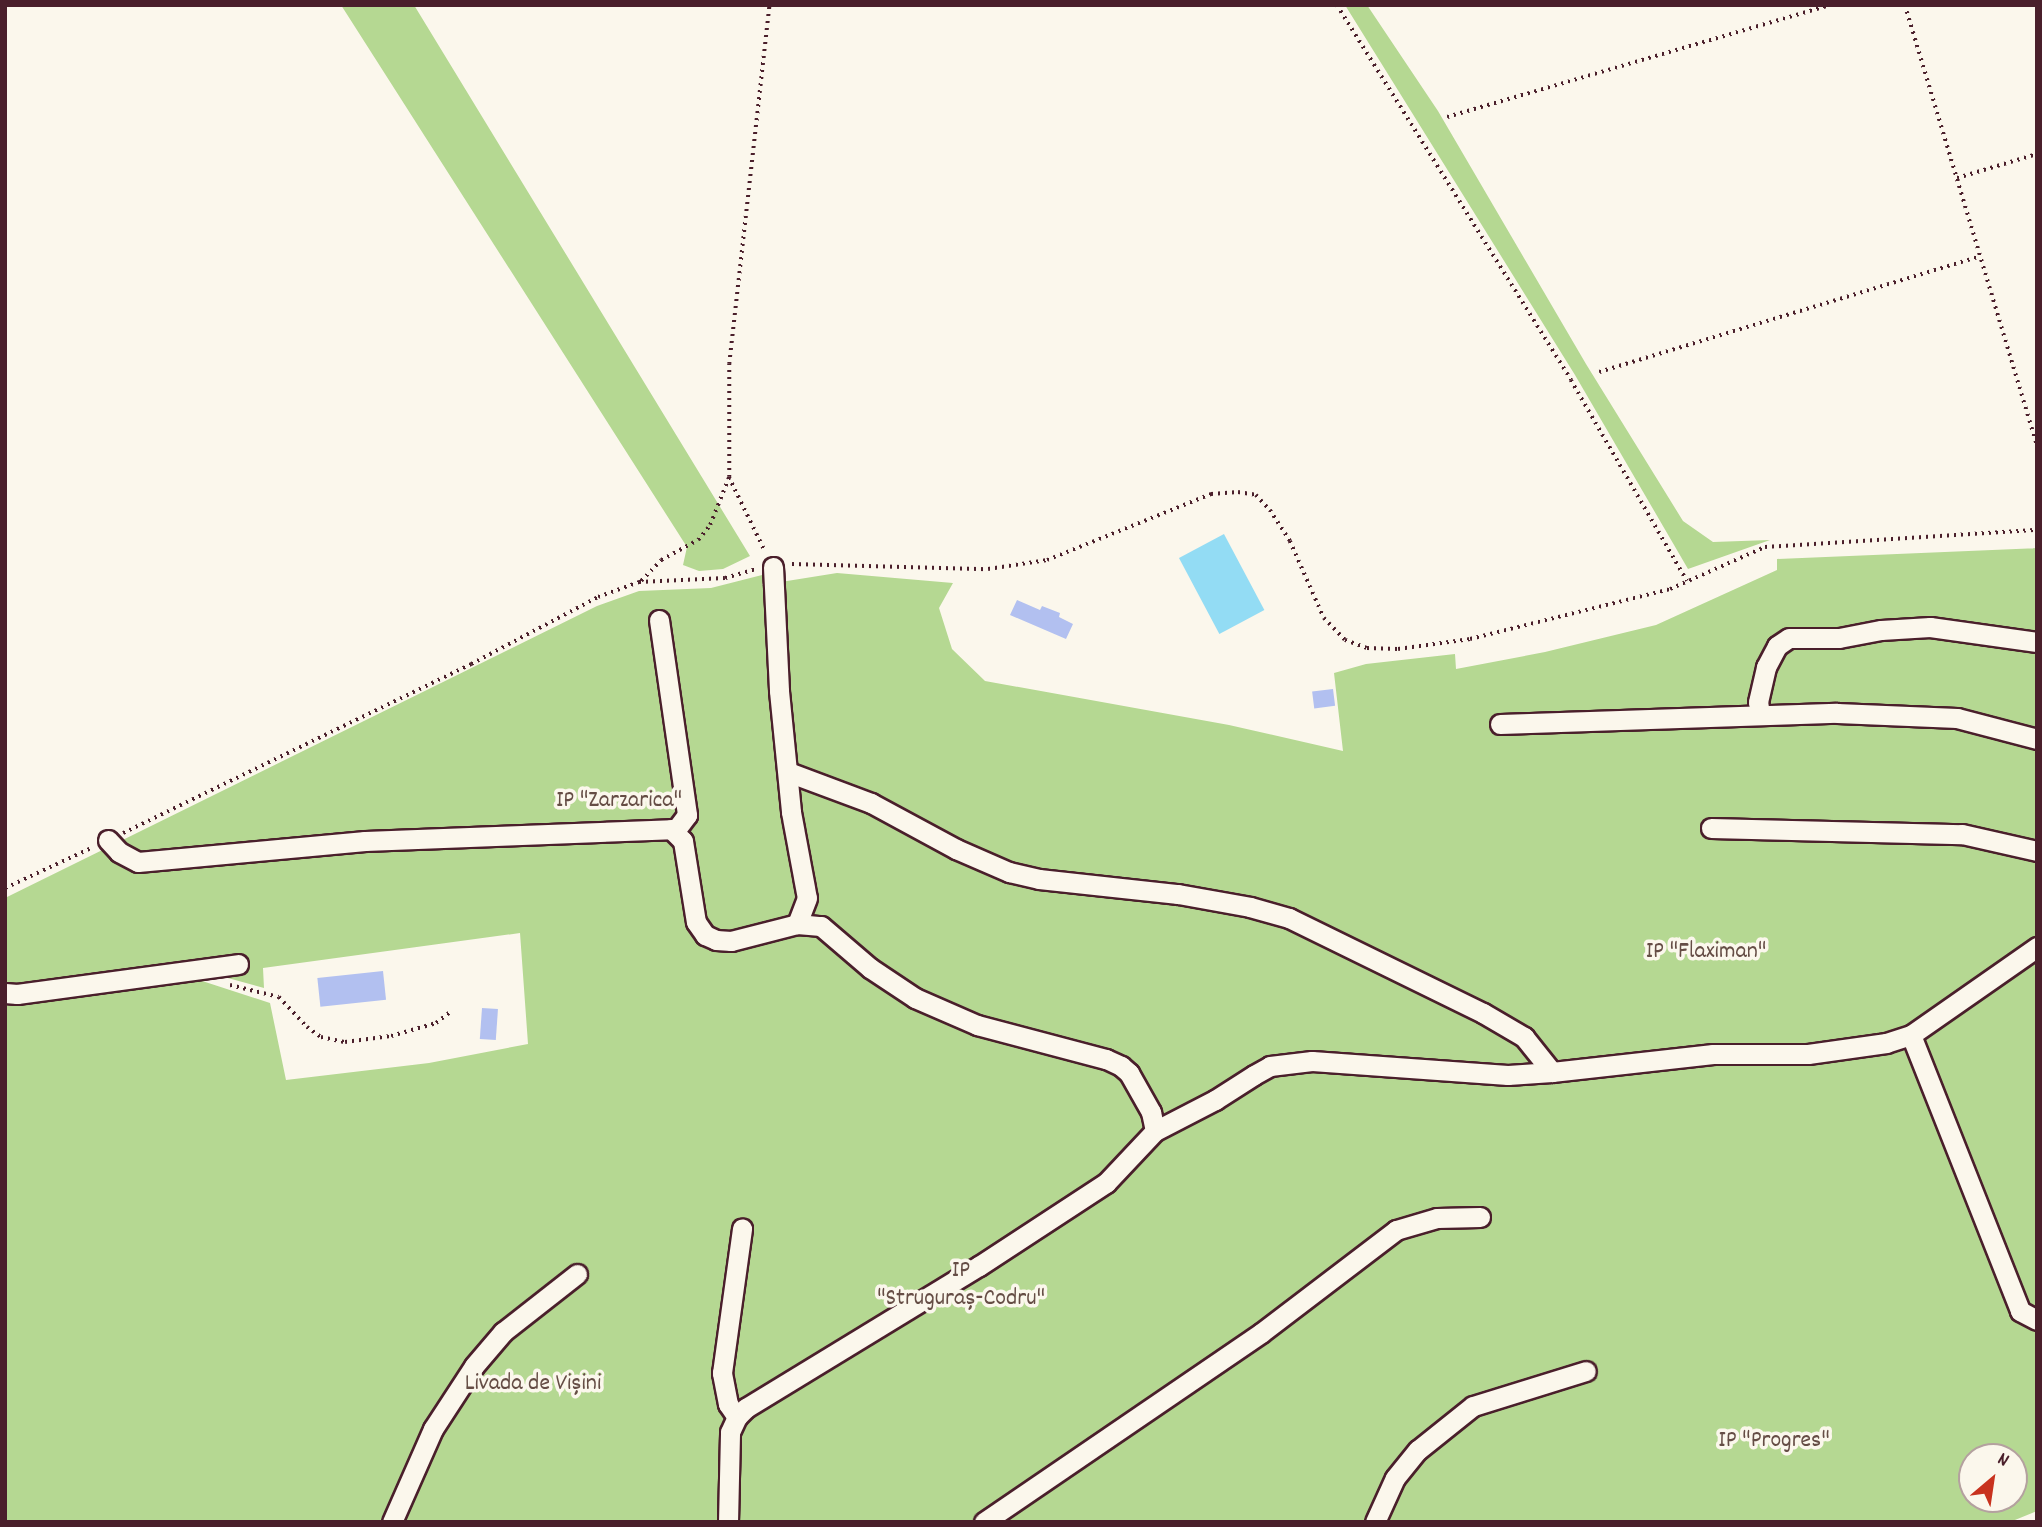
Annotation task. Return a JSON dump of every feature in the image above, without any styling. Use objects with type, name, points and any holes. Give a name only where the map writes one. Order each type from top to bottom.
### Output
[{"type":"street","points":[[772,567],[788,772],[807,898],[796,924]]},
{"type":"street","points":[[659,620],[687,815],[675,831]]},
{"type":"street","points":[[1760,714],[1758,702],[1766,667],[1777,646],[1789,638],[1839,638],[1881,630],[1930,627],[2037,642]]},
{"type":"street","points":[[1500,724],[1760,714],[1957,718],[2037,739]]},
{"type":"street","points":[[788,772],[871,803],[956,849],[1009,872],[1039,879],[1178,894],[1250,907],[1289,918],[1483,1013],[1524,1037],[1552,1072]]},
{"type":"street","points":[[108,840],[119,852],[138,862],[365,841],[666,827],[675,831],[683,842],[696,922],[705,935],[716,940],[731,941],[796,924],[821,926],[870,968],[915,998],[977,1025],[1105,1059],[1121,1066],[1129,1073],[1151,1112],[1155,1131]]},
{"type":"street","points":[[1711,828],[1962,834],[2037,851]]},
{"type":"street","points":[[728,1522],[729,1440],[737,1418],[768,1394],[979,1266],[1106,1183],[1155,1131],[1215,1100],[1254,1075],[1286,1063],[1312,1061],[1507,1075],[1713,1054],[1820,1053],[1886,1043],[1911,1035],[2037,947]]},
{"type":"street","points":[[5,993],[17,994],[238,964]]},
{"type":"street","points":[[1911,1035],[2021,1311],[2037,1320]]},
{"type":"street","points":[[984,1522],[1261,1333],[1396,1230],[1437,1218],[1480,1217]]},
{"type":"street","points":[[737,1418],[728,1404],[722,1373],[742,1228]]},
{"type":"street","points":[[392,1522],[433,1429],[474,1366],[502,1332],[577,1274]]},
{"type":"street","points":[[1375,1522],[1395,1478],[1418,1450],[1473,1406],[1586,1371]]},
{"type":"path","points":[[639,582],[661,560],[698,540],[704,533],[710,525],[729,477],[729,364],[769,5]]},
{"type":"path","points":[[1337,5],[1571,380],[1687,581]]},
{"type":"path","points":[[1447,117],[1831,5]]},
{"type":"path","points":[[1905,5],[2037,444]]},
{"type":"path","points":[[1957,178],[2037,154]]},
{"type":"path","points":[[1599,372],[1980,256]]},
{"type":"path","points":[[729,477],[772,567]]},
{"type":"path","points":[[5,888],[471,664],[598,597],[639,582],[725,578],[801,562],[988,569],[1047,560],[1200,498],[1238,492],[1256,495],[1270,510],[1290,541],[1324,618],[1345,639],[1367,648],[1398,649],[1470,639],[1670,589],[1765,547],[2037,530]]},
{"type":"path","points":[[225,983],[279,997],[307,1027],[321,1037],[345,1042],[391,1037],[436,1023],[450,1012]]},
{"type":"green space","points":[[341,5],[414,5],[750,556],[723,569],[699,571],[683,565],[687,547]]},
{"type":"green space","points":[[1345,5],[1367,5],[1438,111],[1586,364],[1683,521],[1713,542],[1770,540],[1688,569],[1575,375]]},
{"type":"green space","points":[[2037,548],[2037,1511],[2010,1522],[5,1522],[5,1000],[193,978],[270,1003],[286,1080],[429,1063],[528,1044],[520,933],[263,968],[264,988],[206,972],[13,985],[5,982],[5,898],[597,606],[639,591],[711,588],[766,574],[762,585],[837,573],[953,583],[939,608],[952,649],[985,681],[1229,725],[1343,751],[1334,673],[1366,664],[1455,654],[1456,669],[1545,652],[1656,625],[1777,570],[1777,559]]},
{"type":"water","points":[[1224,534],[1264,610],[1219,634],[1179,558]]},
{"type":"building","points":[[1017,600],[1040,610],[1042,606],[1060,613],[1059,617],[1073,624],[1066,639],[1010,615]]},
{"type":"building","points":[[1333,689],[1335,706],[1314,708],[1312,692]]},
{"type":"building","points":[[383,971],[386,1000],[320,1007],[317,978]]},
{"type":"building","points":[[482,1008],[498,1009],[496,1040],[480,1039]]},
{"type":"park label","name":"IP \"Zarzarica\"","points":[[619,802]]},
{"type":"park label","name":"IP \"Flaximan\"","points":[[1706,953]]},
{"type":"park label","name":"IP \"Struguraș-Codru\"","points":[[961,1286]]},
{"type":"park label","name":"Livada de Vișini","points":[[533,1385]]},
{"type":"park label","name":"IP \"Progres\"","points":[[1774,1442]]}]
